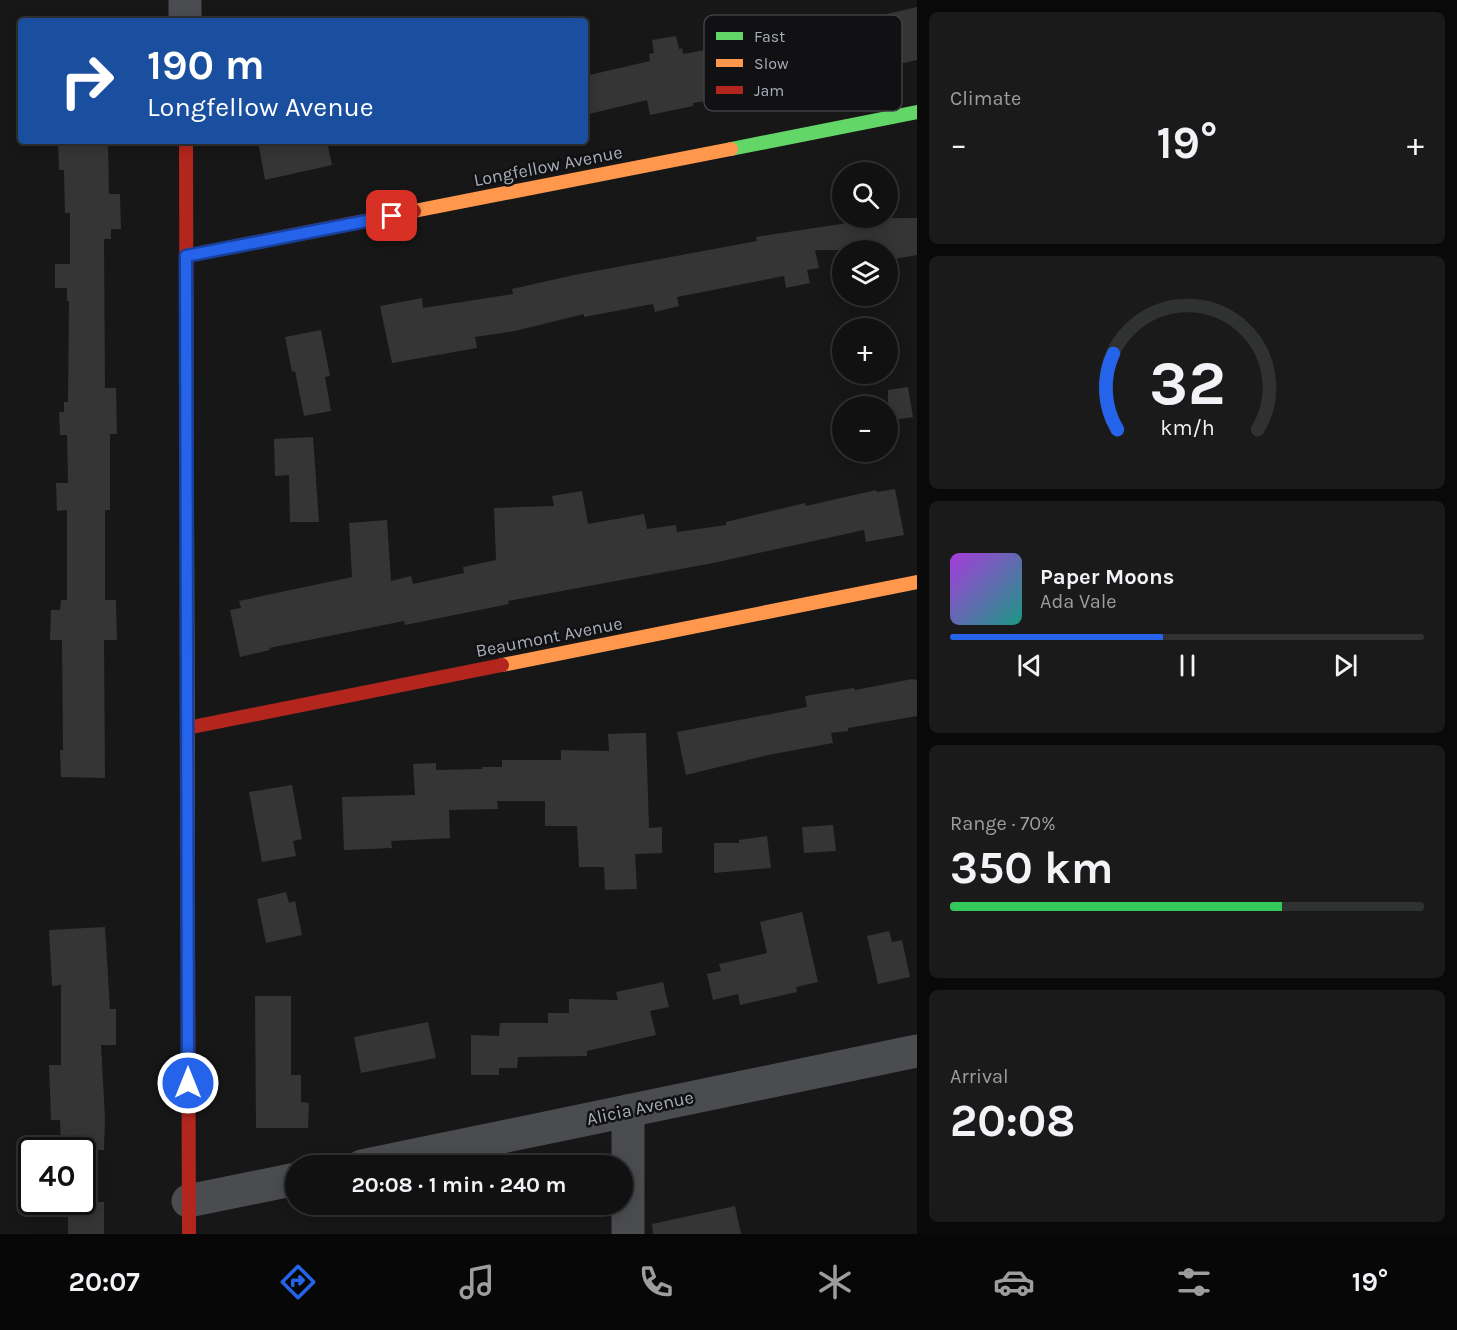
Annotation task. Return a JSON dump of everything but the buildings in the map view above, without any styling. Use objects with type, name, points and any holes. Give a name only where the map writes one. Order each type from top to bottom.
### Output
[{"type":"street","points":[[185,0],[185,18]]},
{"type":"street","name":"Longfellow Avenue","points":[[186,256],[917,112]]},
{"type":"street","points":[[186,144],[189,1234]]},
{"type":"street","name":"Beaumont Avenue","points":[[187,728],[917,582]]},
{"type":"street","name":"Alicia Avenue","points":[[415,1155],[917,1051]]},
{"type":"street","points":[[628,1111],[628,1234]]},
{"type":"street","points":[[189,1202],[285,1181]]},
{"type":"traffic: fast","points":[[731,149],[917,112]]},
{"type":"traffic: slow","points":[[414,211],[731,149]]},
{"type":"traffic: slow","points":[[187,516],[188,943]]},
{"type":"traffic: slow","points":[[502,665],[917,582]]},
{"type":"traffic: jam","points":[[186,144],[187,516]]},
{"type":"traffic: jam","points":[[186,256],[414,211]]},
{"type":"traffic: jam","points":[[187,728],[502,665]]},
{"type":"traffic: jam","points":[[188,943],[189,1234]]},
{"type":"route","points":[[188,1083],[186,256],[392,216]]}]
